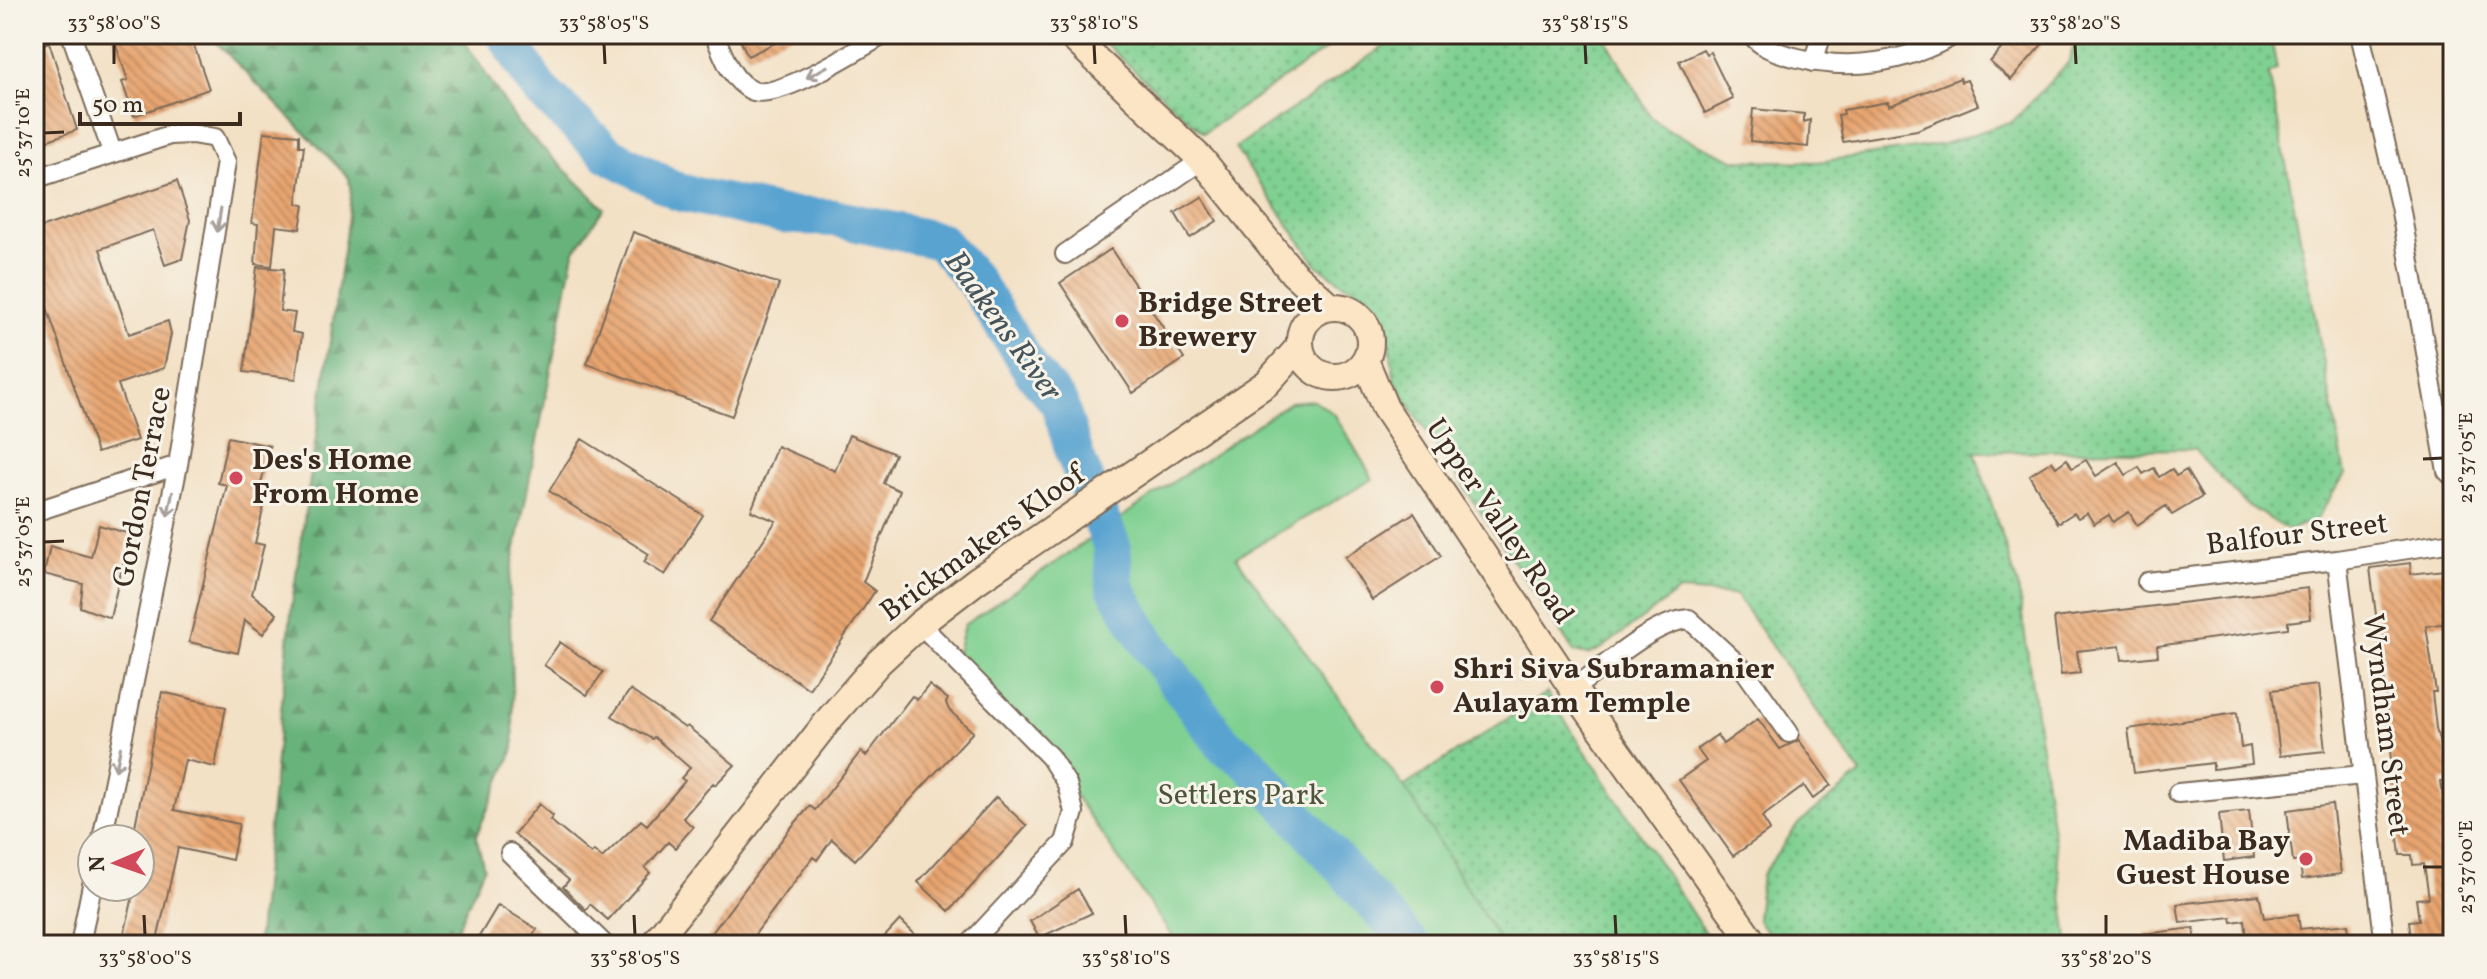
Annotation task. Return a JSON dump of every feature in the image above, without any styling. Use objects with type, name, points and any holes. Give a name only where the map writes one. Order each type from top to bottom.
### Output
[{"type":"street","points":[[34,179],[112,152],[71,34]]},
{"type":"street","points":[[714,34],[738,81],[753,92],[770,92],[803,79],[885,34]]},
{"type":"street","points":[[1069,34],[1202,160],[1293,273],[1331,307],[1352,311],[1361,318],[1369,339],[1356,367],[1326,376],[1307,363],[1300,346],[1307,320],[1293,273]]},
{"type":"street","points":[[1751,34],[1770,50],[1813,62],[1856,65],[1904,56],[1956,34]]},
{"type":"street","points":[[1813,62],[1822,34]]},
{"type":"street","points":[[2360,34],[2400,206],[2447,471],[2453,477]]},
{"type":"street","name":"Gordon Terrace","points":[[105,823],[178,465],[226,176],[225,153],[220,144],[206,135],[170,135],[112,152]]},
{"type":"street","points":[[1065,254],[1202,160]]},
{"type":"street","points":[[1307,320],[1331,307]]},
{"type":"street","name":"Brickmakers Kloof","points":[[653,945],[831,717],[879,662],[920,624],[976,581],[1267,383],[1300,346]]},
{"type":"street","name":"Upper Valley Road","points":[[1356,367],[1573,689],[1755,945]]},
{"type":"street","name":"Brickmakers Kloof","points":[[1267,383],[1317,372]]},
{"type":"street","points":[[34,512],[178,465]]},
{"type":"street","name":"Balfour Street","points":[[2147,582],[2337,560],[2453,542]]},
{"type":"street","name":"Wyndham Street","points":[[2337,560],[2385,945]]},
{"type":"street","points":[[1573,689],[1650,635],[1670,624],[1689,619],[1745,671],[1789,733]]},
{"type":"street","points":[[920,624],[1050,757],[1067,784],[1074,812],[1069,835],[969,945]]},
{"type":"street","points":[[2178,793],[2363,775]]},
{"type":"street","points":[[510,853],[605,945]]},
{"type":"street","points":[[80,945],[88,903]]},
{"type":"green space","points":[[208,34],[460,34],[519,125],[604,208],[574,252],[509,584],[514,749],[476,836],[484,868],[450,945],[257,945],[292,603],[351,196],[349,178]]},
{"type":"green space","points":[[1095,34],[1349,34],[1203,133]]},
{"type":"green space","points":[[1402,34],[1603,34],[1651,117],[1669,131],[1734,160],[1817,162],[1944,144],[2013,121],[2068,63],[2078,34],[2270,34],[2277,69],[2269,74],[2345,474],[2316,520],[2288,530],[2244,503],[2194,449],[1975,452],[2018,586],[2069,945],[1776,945],[1757,919],[1762,875],[1799,823],[1861,774],[1736,595],[1679,591],[1601,649],[1588,655],[1574,652],[1405,399],[1394,377],[1387,324],[1379,305],[1368,294],[1344,284],[1317,265],[1235,148]]},
{"type":"green space","name":"Settlers Park","points":[[1314,400],[1335,415],[1373,479],[1236,557],[1409,794],[1502,945],[1178,945],[1067,784],[955,660],[964,625],[1290,402]]},
{"type":"green space","points":[[1547,693],[1713,945],[1502,945],[1403,787]]},
{"type":"building","points":[[112,34],[190,34],[209,89],[134,116],[122,82],[128,80]]},
{"type":"building","points":[[737,34],[793,34],[748,56]]},
{"type":"building","points":[[2014,34],[2051,34],[2011,80],[1990,62]]},
{"type":"building","points":[[49,42],[77,130],[34,145],[34,48]]},
{"type":"building","points":[[1703,49],[1706,54],[1710,52],[1733,99],[1705,113],[1679,61]]},
{"type":"building","points":[[1960,78],[1961,82],[1967,80],[1978,105],[1917,130],[1843,142],[1838,115],[1844,114],[1843,110],[1888,102],[1889,106]]},
{"type":"building","points":[[1753,109],[1804,114],[1804,122],[1810,120],[1808,147],[1750,141]]},
{"type":"building","points":[[264,132],[299,135],[299,146],[304,146],[297,204],[304,205],[300,229],[276,226],[272,266],[255,264],[258,224],[252,223]]},
{"type":"building","points":[[177,181],[190,220],[182,259],[165,265],[153,230],[100,249],[129,334],[168,321],[171,334],[164,368],[118,384],[137,440],[97,453],[34,270],[34,230]]},
{"type":"building","points":[[1202,197],[1217,221],[1190,238],[1175,213]]},
{"type":"building","points":[[633,232],[779,284],[732,416],[587,364]]},
{"type":"building","name":"Bridge Street Brewery","points":[[1111,249],[1184,359],[1133,393],[1060,283]]},
{"type":"building","points":[[257,267],[284,269],[280,311],[295,313],[292,332],[302,334],[296,379],[244,372]]},
{"type":"building","points":[[849,435],[895,454],[883,483],[900,491],[863,582],[875,591],[809,689],[709,621],[776,521],[751,511],[777,446],[835,471]]},
{"type":"building","points":[[228,437],[270,446],[258,496],[266,498],[255,543],[264,545],[252,594],[277,614],[263,634],[245,620],[238,653],[189,642],[227,485],[218,483]]},
{"type":"building","points":[[582,439],[703,515],[665,575],[644,562],[649,554],[549,491]]},
{"type":"building","points":[[2067,459],[2072,468],[2086,460],[2096,476],[2118,462],[2126,475],[2139,467],[2143,474],[2154,468],[2159,477],[2172,469],[2176,476],[2186,470],[2202,497],[2172,515],[2166,506],[2137,525],[2129,512],[2113,522],[2109,515],[2094,524],[2087,513],[2078,518],[2074,513],[2058,523],[2029,475],[2052,461],[2056,467]]},
{"type":"building","points":[[1414,513],[1441,556],[1372,600],[1345,557]]},
{"type":"building","points":[[99,525],[130,534],[110,618],[80,607],[83,584],[44,574],[50,546],[91,557]]},
{"type":"building","points":[[2410,563],[2411,574],[2444,570],[2445,575],[2453,574],[2453,616],[2448,616],[2448,623],[2426,626],[2436,692],[2432,692],[2436,728],[2440,745],[2445,745],[2452,779],[2441,781],[2449,844],[2453,843],[2453,945],[2412,945],[2409,921],[2419,920],[2416,899],[2429,898],[2424,864],[2413,865],[2412,855],[2400,855],[2396,821],[2384,677],[2370,568]]},
{"type":"building","points":[[2308,588],[2311,619],[2288,622],[2288,628],[2157,646],[2158,656],[2122,660],[2120,646],[2077,651],[2080,673],[2061,675],[2054,618]]},
{"type":"building","points":[[560,642],[603,672],[587,695],[544,665]]},
{"type":"building","points":[[929,685],[948,699],[949,710],[973,732],[855,860],[832,839],[817,860],[813,857],[747,945],[703,945],[789,830],[810,806],[815,810],[861,751],[866,756],[912,696],[917,700]]},
{"type":"building","points":[[2318,685],[2325,751],[2280,756],[2272,690]]},
{"type":"building","points":[[630,690],[685,728],[687,726],[735,765],[715,785],[713,783],[683,818],[693,827],[675,848],[668,842],[645,868],[650,873],[608,920],[590,904],[586,910],[563,887],[569,880],[514,834],[539,804],[553,816],[550,820],[591,854],[594,851],[602,858],[641,820],[647,825],[685,781],[681,778],[690,768],[654,737],[652,739],[612,716]]},
{"type":"building","points":[[162,692],[226,707],[215,767],[185,760],[174,810],[239,824],[232,860],[178,848],[156,945],[122,945],[131,903],[156,903],[156,823],[136,823]]},
{"type":"building","points":[[2237,713],[2241,748],[2250,746],[2252,764],[2213,769],[2213,763],[2134,773],[2128,729]]},
{"type":"building","points":[[1758,719],[1780,749],[1799,740],[1831,785],[1813,799],[1804,786],[1762,817],[1770,830],[1733,856],[1679,780],[1706,761],[1697,749],[1717,735],[1723,744]]},
{"type":"building","points":[[996,797],[1027,826],[949,911],[918,882]]},
{"type":"building","points":[[2332,804],[2341,874],[2302,879],[2300,862],[2293,862],[2287,810]]},
{"type":"building","points":[[2249,811],[2254,857],[2224,861],[2219,814]]},
{"type":"building","points":[[1078,889],[1092,913],[1039,938],[1030,921]]},
{"type":"building","points":[[2259,895],[2264,918],[2298,914],[2300,929],[2348,924],[2350,945],[2252,945],[2252,938],[2247,939],[2245,920],[2232,922],[2231,917],[2180,923],[2177,904]]},
{"type":"building","points":[[498,905],[537,929],[527,945],[485,945],[477,940]]},
{"type":"building","points":[[900,920],[926,945],[877,945]]},
{"type":"building","points":[[2194,928],[2196,945],[2144,945],[2144,934]]},
{"type":"waterway","name":"Baakens River","points":[[505,34],[539,89],[608,154],[678,192],[782,215],[834,218],[940,241],[974,280],[1032,371],[1059,403],[1076,458],[1112,546],[1115,587],[1149,645],[1225,746],[1247,761],[1411,945]]},
{"type":"place","name":"Bridge Street Brewery","points":[[1122,321]]},
{"type":"place","name":"Des's Home From Home","points":[[236,478]]},
{"type":"place","name":"Shri Siva Subramanier Aulayam Temple","points":[[1437,687]]},
{"type":"place","name":"Madiba Bay Guest House","points":[[2306,859]]}]
